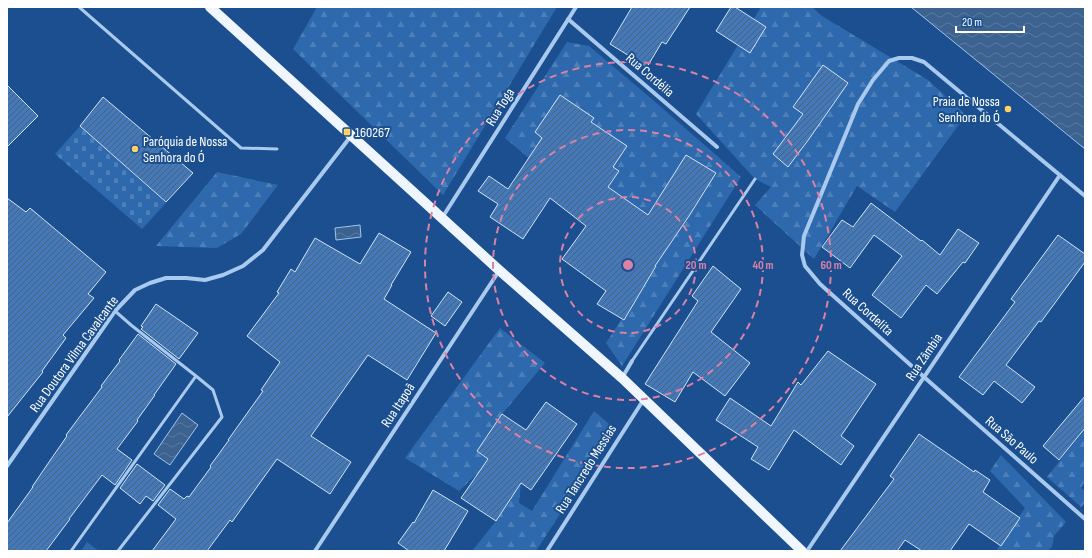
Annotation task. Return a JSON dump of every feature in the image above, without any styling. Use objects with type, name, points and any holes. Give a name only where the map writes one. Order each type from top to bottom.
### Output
[{"type":"main road","points":[[210,7],[219,13],[442,218],[622,378],[802,551]]},
{"type":"street","name":"Rua Toga","points":[[442,218],[576,7]]},
{"type":"street","name":"Rua Cordélia","points":[[568,19],[717,147]]},
{"type":"street","name":"Rua Cordelita","points":[[924,377],[820,284],[805,266],[802,255],[804,236],[858,104],[873,80],[889,61],[899,58],[912,58],[924,62],[1085,196]]},
{"type":"street","name":"Rua Doutora Vilma Cavalcante","points":[[7,466],[115,311],[135,290],[166,278],[205,280],[223,275],[243,266],[263,250],[351,135]]},
{"type":"street","name":"Rua Zâmbia","points":[[807,551],[1060,175]]},
{"type":"street","name":"Rua Itapoã","points":[[315,551],[500,270]]},
{"type":"street","points":[[622,378],[632,361]]},
{"type":"street","name":"Rua São Paulo","points":[[924,377],[1085,519]]},
{"type":"street","name":"Rua Tancredo Messias","points":[[547,551],[644,399]]},
{"type":"lane","points":[[79,7],[241,148],[277,149]]},
{"type":"lane","points":[[632,361],[755,179]]},
{"type":"lane","points":[[115,311],[130,325],[213,390],[222,417],[118,551]]},
{"type":"lane","points":[[71,551],[196,376]]},
{"type":"green space","points":[[317,7],[557,7],[443,195],[293,49]]},
{"type":"green space","points":[[761,7],[812,7],[822,16],[928,80],[966,115],[895,212],[857,186],[814,259],[755,205],[771,187],[755,179],[696,114]]},
{"type":"green space","points":[[567,42],[589,46],[741,177],[622,366],[606,343],[656,266],[505,138]]},
{"type":"green space","points":[[80,126],[166,203],[142,229],[55,154]]},
{"type":"green space","points":[[217,172],[278,185],[241,234],[217,248],[156,246]]},
{"type":"green space","points":[[500,328],[545,363],[502,414],[477,451],[521,483],[519,503],[532,511],[594,411],[615,429],[536,551],[472,551],[496,521],[513,495],[479,472],[459,491],[405,458]]},
{"type":"green space","points":[[1085,420],[1085,481],[1081,488],[1085,491],[1085,503],[1081,507],[1047,477],[1081,434]]},
{"type":"green space","points":[[1001,455],[1066,522],[1054,536],[1052,547],[1047,551],[1022,551],[1019,549],[1018,551],[996,551],[1025,508],[990,471]]},
{"type":"green space","points":[[87,542],[99,551],[81,551]]},
{"type":"water","points":[[911,7],[1085,7],[1085,149]]},
{"type":"water","points":[[360,225],[361,237],[336,240],[335,228]]},
{"type":"water","points":[[182,413],[198,425],[170,465],[154,454]]},
{"type":"building","points":[[632,7],[690,7],[666,44],[662,42],[647,67],[610,44]]},
{"type":"building","points":[[731,7],[735,7],[766,27],[750,53],[716,31]]},
{"type":"building","points":[[823,65],[848,83],[788,167],[773,154],[803,114],[793,107]]},
{"type":"building","points":[[7,85],[38,116],[7,147]]},
{"type":"building","points":[[560,95],[594,118],[591,122],[627,146],[613,167],[619,171],[608,187],[648,215],[686,155],[716,173],[655,266],[624,320],[597,304],[606,291],[562,259],[586,226],[550,198],[523,239],[490,217],[498,204],[478,191],[489,176],[508,189],[542,138],[535,132]]},
{"type":"building","name":"Paróquia de Nossa Senhora do Ó","points":[[103,97],[193,173],[166,202],[80,126]]},
{"type":"building","points":[[7,198],[26,212],[30,208],[106,272],[88,294],[94,298],[63,335],[66,338],[42,371],[43,372],[7,417]]},
{"type":"building","points":[[871,203],[940,255],[958,229],[979,243],[965,263],[963,262],[937,294],[926,285],[901,318],[872,295],[902,256],[874,235],[850,268],[822,247],[842,220],[853,227]]},
{"type":"building","points":[[379,233],[411,252],[384,299],[436,333],[407,380],[368,355],[311,436],[351,462],[330,494],[277,459],[232,522],[230,520],[207,551],[152,551],[176,519],[158,505],[170,489],[184,499],[187,496],[189,497],[263,391],[261,390],[280,362],[247,336],[279,293],[277,292],[291,269],[295,272],[315,238],[360,264]]},
{"type":"building","points":[[1058,235],[1085,254],[1085,262],[1041,322],[1039,321],[1006,365],[1035,387],[1022,403],[994,381],[983,395],[959,377],[1015,302],[1011,299]]},
{"type":"building","points":[[713,266],[741,289],[711,332],[750,363],[725,396],[693,372],[675,402],[645,384],[698,301],[692,296]]},
{"type":"building","points":[[448,292],[462,302],[445,326],[431,316]]},
{"type":"building","points":[[156,304],[198,333],[179,359],[141,329],[143,327],[141,326]]},
{"type":"building","points":[[138,334],[176,364],[137,420],[138,421],[117,449],[132,460],[115,485],[102,475],[46,551],[7,551],[7,523],[33,487],[67,436],[66,435],[102,387],[101,386]]},
{"type":"building","points":[[828,351],[876,384],[841,436],[854,446],[841,465],[794,430],[769,470],[751,459],[758,447],[716,420],[730,398],[771,426],[798,382],[801,385]]},
{"type":"building","points":[[1085,396],[1085,428],[1059,460],[1043,446]]},
{"type":"building","points":[[546,402],[577,424],[531,490],[521,483],[496,521],[461,498],[488,459],[477,451],[502,414],[526,430]]},
{"type":"building","points":[[919,434],[974,472],[975,470],[990,480],[983,492],[1020,518],[1001,546],[969,524],[950,551],[922,551],[905,540],[897,551],[840,551],[894,479],[890,476]]},
{"type":"building","points":[[137,464],[165,485],[153,501],[146,496],[140,504],[120,488]]},
{"type":"building","points":[[433,490],[468,511],[444,551],[409,551],[398,543],[413,522],[414,523]]},
{"type":"place","name":"Praia de Nossa Senhora do Ó","points":[[1008,109]]},
{"type":"place","name":"160267","points":[[347,132]]},
{"type":"place","name":"Paróquia de Nossa Senhora do Ó","points":[[135,149]]}]
